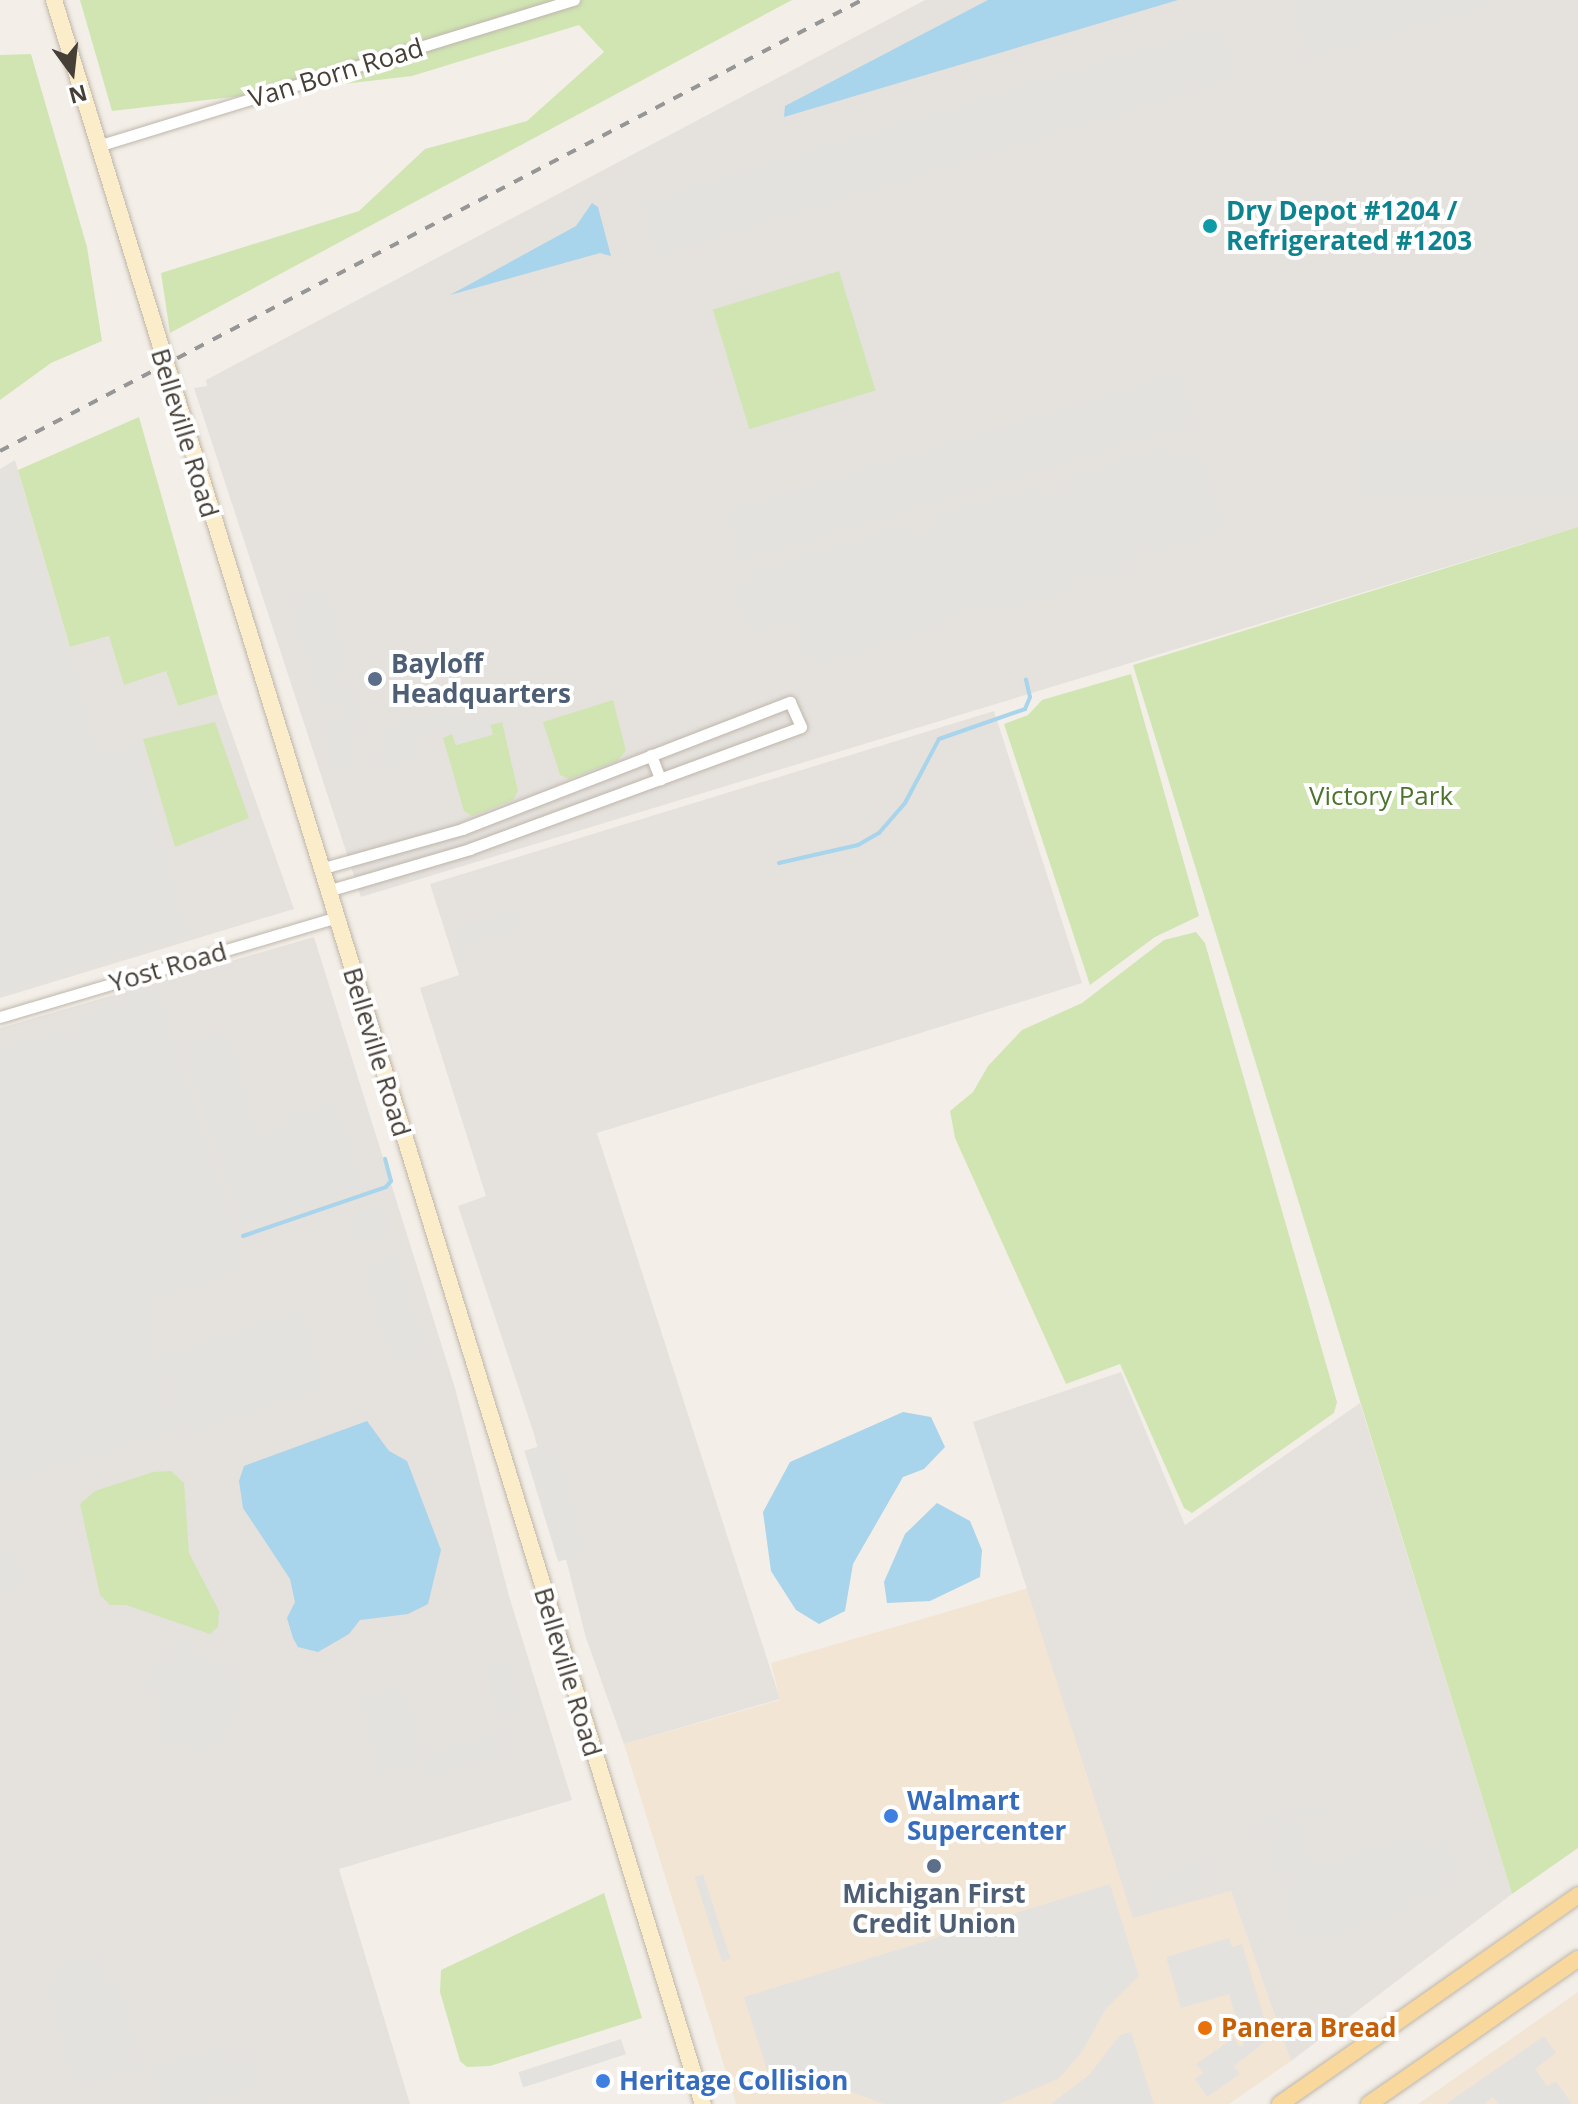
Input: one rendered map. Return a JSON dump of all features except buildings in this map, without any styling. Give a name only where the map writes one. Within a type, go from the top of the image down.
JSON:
[{"type":"main road","name":"Belleville Road","points":[[54,0],[703,2104]]},
{"type":"main road","points":[[1280,2104],[1578,1895]]},
{"type":"main road","points":[[1369,2104],[1578,1959]]},
{"type":"street","name":"Van Born Road","points":[[98,146],[574,0]]},
{"type":"street","points":[[320,869],[462,829],[790,702],[801,727],[470,849],[327,891]]},
{"type":"street","points":[[651,755],[660,779]]},
{"type":"street","points":[[543,797],[552,819]]},
{"type":"street","points":[[462,829],[470,849]]},
{"type":"street","name":"Yost Road","points":[[0,1017],[335,918]]},
{"type":"shaded area","points":[[925,0],[1578,0],[1578,527],[361,897],[194,388],[207,386],[206,380]]},
{"type":"shaded area","points":[[1290,0],[1504,0],[1306,59]]},
{"type":"shaded area","points":[[1219,26],[1235,79],[657,255],[640,203]]},
{"type":"shaded area","points":[[1179,373],[1194,423],[741,561],[726,512]]},
{"type":"shaded area","points":[[1358,435],[1578,435],[1578,498],[1358,498]]},
{"type":"shaded area","points":[[1166,447],[1172,459],[1201,450],[1224,532],[1135,558],[1137,569],[1096,581],[1092,572],[1067,580],[1069,589],[989,613],[985,604],[959,611],[939,618],[941,627],[818,664],[815,655],[803,657],[795,631],[804,628],[803,620],[749,633],[736,590],[752,584],[749,572],[910,524],[914,534],[939,526],[937,516],[1039,485],[1043,495],[1067,488],[1065,477]]},
{"type":"shaded area","points":[[15,460],[70,647],[109,636],[166,671],[178,706],[218,694],[294,909],[0,998],[0,469]]},
{"type":"shaded area","points":[[15,476],[99,754],[140,743],[166,863],[189,934],[0,991],[0,484]]},
{"type":"shaded area","points":[[325,588],[348,666],[330,672],[334,686],[351,681],[364,723],[346,729],[356,763],[334,769],[321,723],[343,716],[339,702],[321,707],[289,599]]},
{"type":"shaded area","points":[[456,708],[461,725],[488,717],[493,734],[456,745],[451,729],[434,733],[415,739],[420,756],[374,769],[369,753],[384,748],[379,730]]},
{"type":"shaded area","points":[[994,711],[1082,983],[597,1133],[780,1699],[624,1744],[586,1638],[534,1434],[458,1206],[486,1196],[420,988],[459,975],[430,884]]},
{"type":"shaded area","points":[[517,910],[522,927],[459,945],[455,928]]},
{"type":"shaded area","points":[[314,937],[455,1388],[509,1596],[572,1800],[339,1869],[410,2104],[0,2104],[0,1028]]},
{"type":"shaded area","points":[[157,987],[246,1271],[152,1299],[67,1029],[81,1025],[79,1018],[105,1010],[106,1002]]},
{"type":"shaded area","points":[[66,1029],[150,1299],[151,1341],[177,1431],[0,1484],[0,1049]]},
{"type":"shaded area","points":[[227,1032],[258,1137],[292,1126],[289,1116],[334,1102],[364,1189],[239,1226],[184,1045]]},
{"type":"shaded area","points":[[382,1206],[390,1233],[355,1244],[347,1217]]},
{"type":"shaded area","points":[[397,1257],[426,1351],[391,1361],[363,1268]]},
{"type":"shaded area","points":[[301,1310],[326,1388],[184,1434],[158,1356]]},
{"type":"shaded area","points":[[1121,1372],[1185,1525],[1360,1403],[1512,1894],[1291,2061],[1231,1891],[1133,1918],[973,1422]]},
{"type":"shaded area","points":[[553,1442],[587,1553],[558,1562],[524,1451]]},
{"type":"shaded area","points":[[14,1551],[24,1586],[0,1593],[0,1555]]},
{"type":"shaded area","points":[[1028,1588],[1133,1917],[1231,1891],[1291,2061],[1229,2104],[736,2104],[624,1744],[780,1700],[771,1663]]},
{"type":"shaded area","points":[[176,1637],[238,1679],[243,1701],[206,1759],[180,1741],[163,1743],[152,1703],[166,1699],[146,1681]]},
{"type":"shaded area","points":[[507,1660],[523,1713],[501,1719],[485,1667]]},
{"type":"shaded area","points":[[404,1686],[424,1756],[503,1733],[509,1753],[427,1776],[422,1761],[379,1773],[358,1699]]},
{"type":"shaded area","points":[[1322,1802],[1325,1814],[1254,1831],[1251,1820]]},
{"type":"shaded area","points":[[1298,1824],[1311,1867],[1421,1834],[1425,1847],[1446,1841],[1457,1877],[1448,1880],[1449,1887],[1409,1899],[1411,1910],[1317,1938],[1314,1929],[1296,1934],[1283,1891],[1293,1888],[1289,1874],[1278,1877],[1264,1833]]},
{"type":"shaded area","points":[[1207,1861],[1214,1883],[1153,1903],[1146,1881]]},
{"type":"shaded area","points":[[703,1874],[731,1959],[722,1961],[694,1877]]},
{"type":"shaded area","points":[[1110,1884],[1139,1976],[1105,2010],[1082,2052],[1058,2079],[999,2104],[884,2104],[839,2087],[802,2082],[772,2086],[744,1997]]},
{"type":"shaded area","points":[[1229,1938],[1232,1947],[1242,1944],[1270,2038],[1234,2066],[1240,2074],[1207,2097],[1195,2079],[1203,2073],[1196,2064],[1234,2038],[1240,2047],[1244,2045],[1229,1994],[1181,2008],[1166,1957]]},
{"type":"shaded area","points":[[98,1953],[107,1983],[118,1980],[143,2067],[75,2087],[45,1985],[55,1982],[50,1967]]},
{"type":"shaded area","points":[[1578,1992],[1578,2104],[1418,2104]]},
{"type":"shaded area","points":[[1131,2032],[1154,2104],[1051,2104],[1089,2075],[1120,2035]]},
{"type":"shaded area","points":[[1544,2036],[1556,2053],[1535,2069],[1547,2086],[1556,2081],[1572,2104],[1498,2104],[1493,2097],[1485,2104],[1446,2104]]},
{"type":"shaded area","points":[[621,2039],[626,2054],[523,2088],[518,2072]]},
{"type":"shaded area","points":[[229,2045],[233,2056],[247,2051],[257,2085],[191,2104],[162,2104],[152,2068]]},
{"type":"green space","points":[[80,0],[792,0],[170,333],[161,273],[359,211],[425,149],[527,121],[604,52],[579,25],[412,76],[112,111]]},
{"type":"green space","points":[[31,54],[87,247],[102,341],[51,363],[0,400],[0,55]]},
{"type":"green space","points":[[839,271],[876,391],[749,429],[713,310]]},
{"type":"green space","points":[[139,417],[218,694],[178,706],[166,671],[124,685],[109,636],[70,647],[18,470]]},
{"type":"green space","name":"Victory Park","points":[[1578,527],[1578,1848],[1512,1894],[1133,665]]},
{"type":"green space","points":[[1131,674],[1199,916],[1155,937],[1090,985],[1004,724],[1028,715],[1042,700]]},
{"type":"green space","points":[[613,700],[626,751],[617,761],[569,779],[560,775],[543,722]]},
{"type":"green space","points":[[215,722],[249,818],[175,847],[143,739]]},
{"type":"green space","points":[[502,722],[518,791],[513,800],[472,816],[464,811],[443,738],[452,734],[456,745],[492,735],[490,725]]},
{"type":"green space","points":[[1196,932],[1205,943],[1337,1402],[1334,1413],[1192,1513],[1184,1508],[1120,1364],[1066,1384],[955,1138],[950,1111],[973,1092],[988,1066],[1022,1030],[1082,1003],[1164,940]]},
{"type":"green space","points":[[171,1471],[184,1483],[189,1553],[219,1611],[218,1627],[210,1634],[126,1605],[110,1605],[100,1595],[80,1504],[95,1491],[153,1472]]},
{"type":"green space","points":[[604,1893],[642,2018],[490,2066],[467,2067],[460,2061],[440,1992],[441,1970]]},
{"type":"water","points":[[988,0],[1178,0],[784,117],[785,106]]},
{"type":"water","points":[[592,203],[598,207],[611,256],[600,253],[450,295],[576,226]]},
{"type":"water","points":[[903,1412],[931,1417],[945,1447],[924,1469],[903,1477],[853,1564],[845,1611],[819,1624],[796,1610],[771,1571],[763,1512],[790,1462]]},
{"type":"water","points":[[367,1421],[389,1451],[407,1461],[441,1550],[428,1604],[408,1614],[360,1620],[349,1634],[318,1652],[298,1647],[287,1618],[295,1602],[290,1579],[243,1508],[239,1481],[244,1466]]},
{"type":"water","points":[[937,1503],[970,1521],[982,1550],[980,1577],[930,1601],[887,1603],[884,1582],[905,1534]]},
{"type":"waterway","points":[[779,863],[858,845],[879,833],[905,803],[939,739],[1025,709],[1030,697],[1026,679]]},
{"type":"waterway","points":[[243,1236],[386,1187],[391,1181],[385,1159]]},
{"type":"railway","points":[[0,451],[862,0]]},
{"type":"place","name":"Dry Depot #1204 / Refrigerated #1203","points":[[1210,226]]},
{"type":"place","name":"Bayloff Headquarters","points":[[375,679]]},
{"type":"place","name":"Walmart Supercenter","points":[[891,1816]]},
{"type":"place","name":"Michigan First Credit Union","points":[[934,1866]]},
{"type":"place","name":"Panera Bread","points":[[1205,2028]]},
{"type":"place","name":"Heritage Collision","points":[[603,2081]]}]
